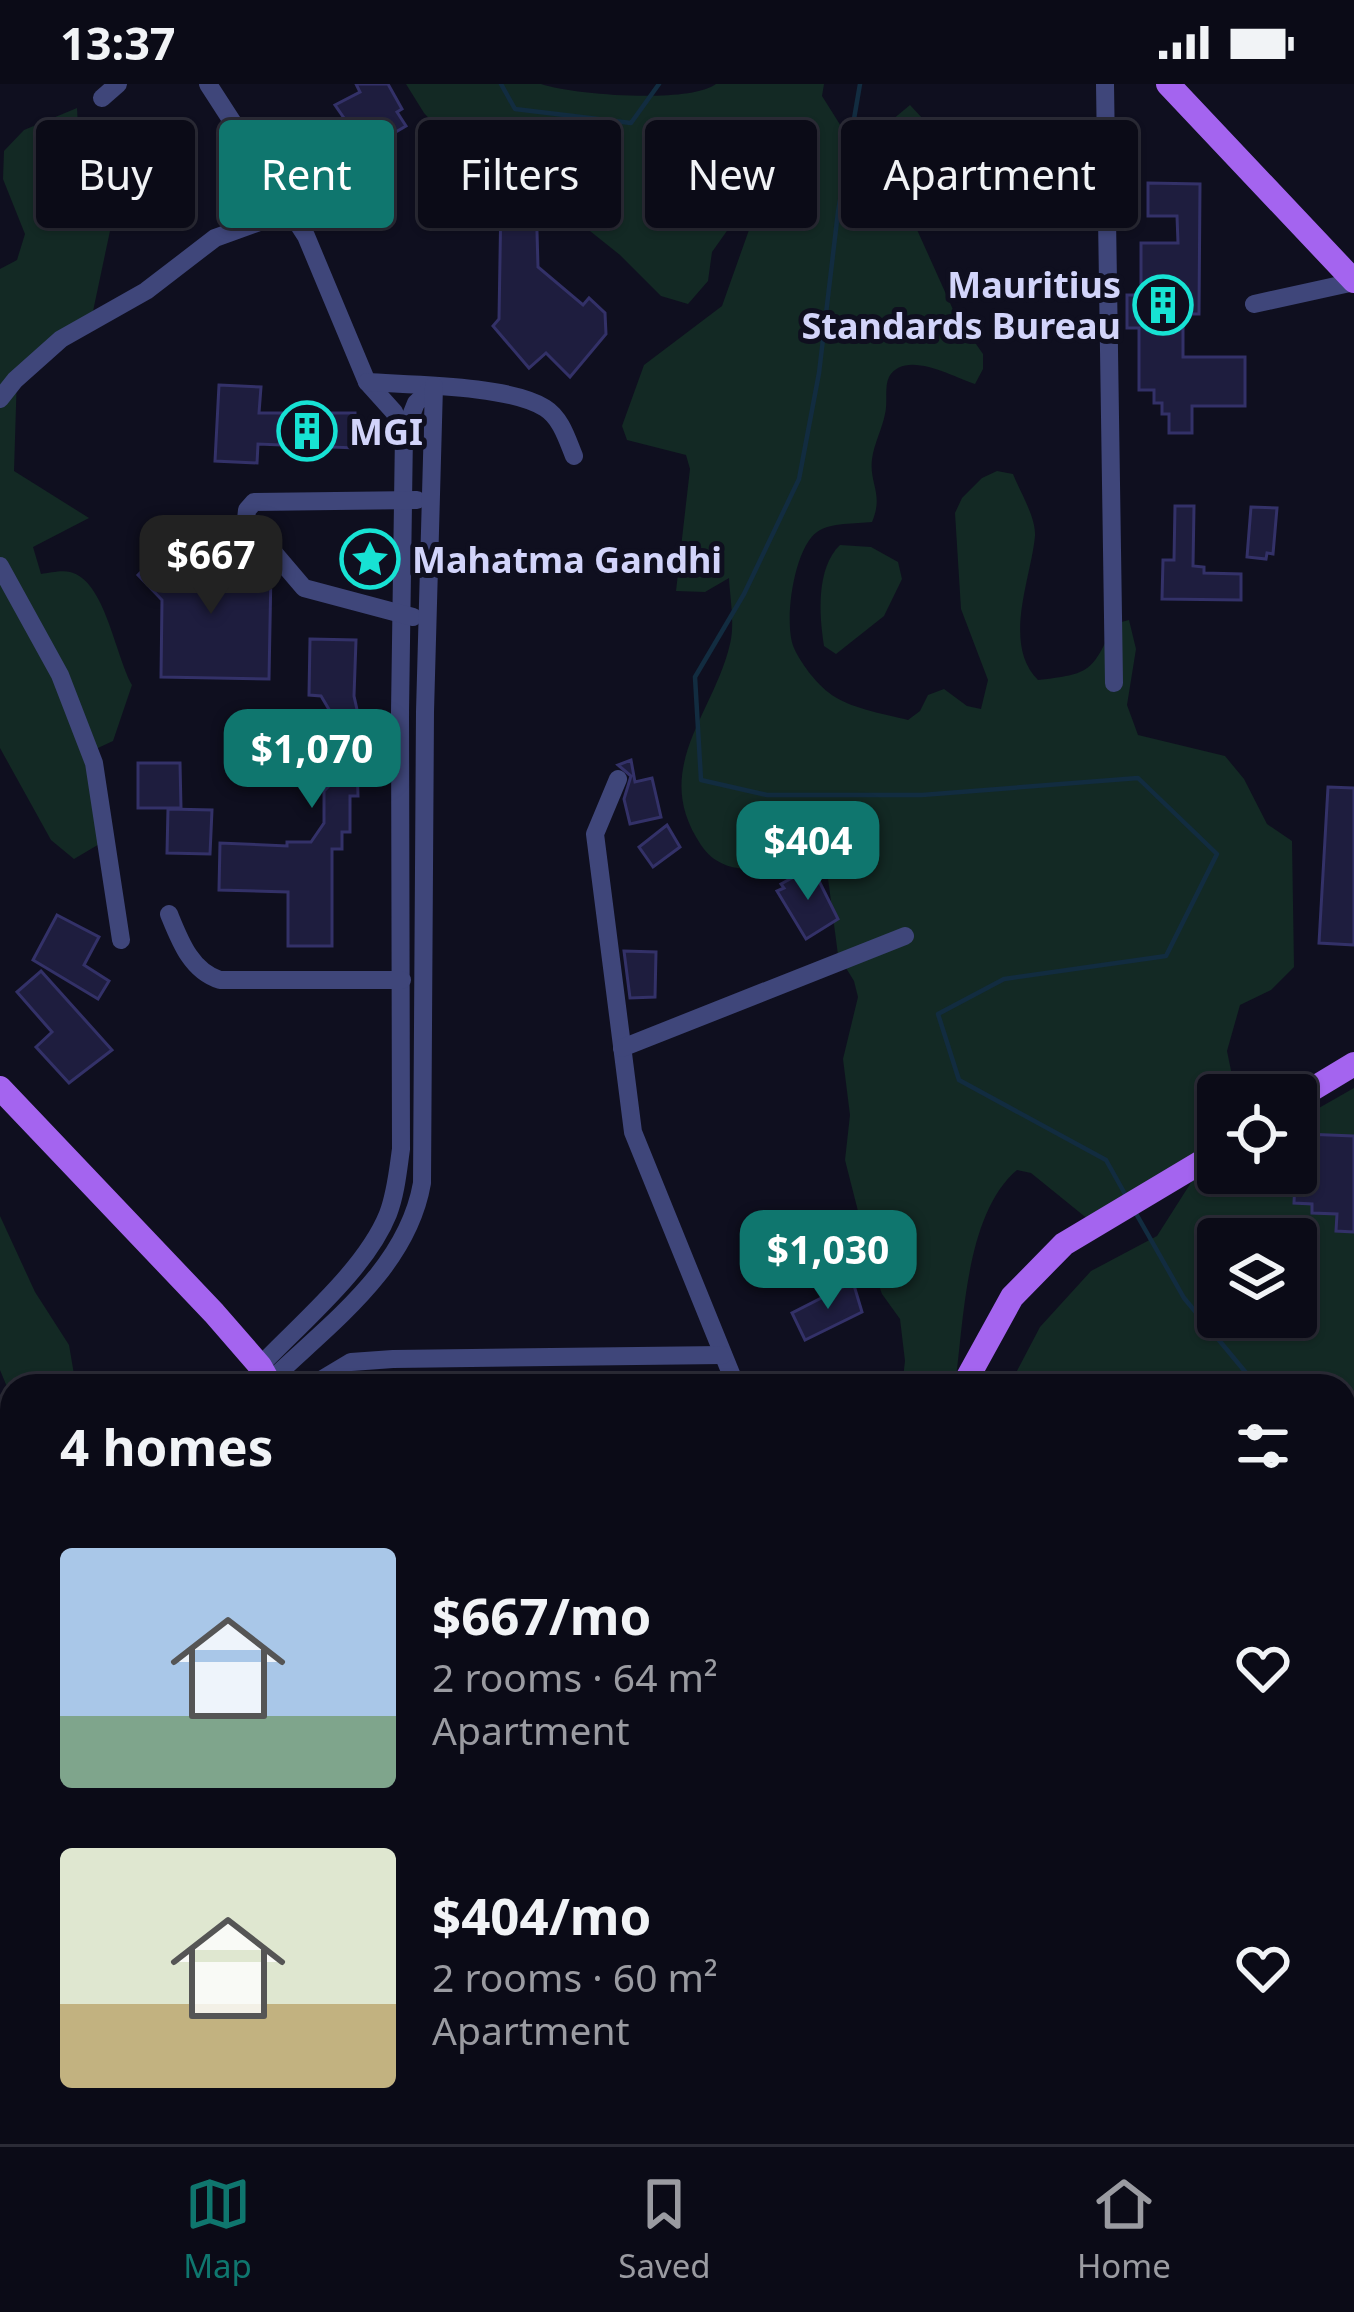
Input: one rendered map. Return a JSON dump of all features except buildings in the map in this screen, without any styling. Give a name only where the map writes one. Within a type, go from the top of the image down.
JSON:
[{"type":"main road","points":[[1168,84],[1354,282]]},
{"type":"main road","points":[[1317,1086],[1354,1064]]},
{"type":"main road","points":[[0,1088],[263,1374]]},
{"type":"main road","points":[[970,1374],[1012,1297],[1064,1244],[1197,1166]]},
{"type":"street","points":[[102,98],[118,84]]},
{"type":"street","points":[[208,84],[231,120]]},
{"type":"street","points":[[1105,84],[1114,683]]},
{"type":"street","points":[[0,398],[62,339],[146,291],[215,238],[244,228]]},
{"type":"street","points":[[270,1374],[371,1245],[390,1208],[401,1149],[404,434],[394,412],[367,382],[320,263],[299,228]]},
{"type":"street","points":[[1254,304],[1354,282]]},
{"type":"street","points":[[367,382],[515,397],[546,408],[561,424],[574,456]]},
{"type":"street","points":[[404,434],[416,403],[434,386]]},
{"type":"street","points":[[271,1374],[384,1269],[418,1210],[425,1154],[425,712],[434,386]]},
{"type":"street","points":[[430,618],[404,616],[304,588],[246,520],[254,502],[433,501]]},
{"type":"street","points":[[0,566],[60,675],[94,763],[121,940]]},
{"type":"street","points":[[618,778],[596,834],[632,1132],[731,1374]]},
{"type":"street","points":[[169,914],[195,964],[220,980],[402,980]]},
{"type":"street","points":[[622,1048],[905,936]]},
{"type":"street","points":[[331,1374],[351,1362],[723,1355]]},
{"type":"street","points":[[350,1374],[351,1362]]},
{"type":"green space","points":[[406,84],[541,84],[657,96],[716,84],[824,84],[822,96],[841,126],[841,228],[916,228],[955,314],[983,354],[983,369],[975,384],[917,365],[896,369],[889,377],[872,459],[876,496],[872,522],[829,526],[817,532],[802,553],[790,605],[797,654],[828,692],[866,710],[908,720],[920,711],[928,695],[944,689],[967,706],[981,709],[988,680],[961,609],[955,513],[962,498],[982,478],[997,471],[1013,474],[1035,529],[1020,630],[1027,665],[1038,680],[1088,668],[1114,624],[1129,620],[1136,649],[1127,705],[1138,735],[1225,756],[1244,779],[1267,824],[1292,841],[1294,967],[1271,990],[1240,1005],[1227,1051],[1232,1074],[1197,1074],[1197,1161],[1089,1220],[1031,1173],[1017,1170],[1000,1189],[977,1241],[956,1374],[903,1374],[900,1319],[882,1294],[872,1266],[845,1160],[850,1115],[843,1059],[858,997],[838,955],[826,863],[812,857],[753,869],[724,864],[701,845],[687,817],[683,767],[730,644],[729,578],[705,592],[676,591],[690,469],[686,455],[627,440],[622,426],[644,365],[722,306],[750,228],[817,228],[817,120],[645,120],[645,228],[729,228],[712,252],[708,281],[688,304],[661,296],[586,228],[621,228],[621,120],[431,120]]},
{"type":"green space","points":[[910,105],[924,120],[892,120]]},
{"type":"green space","points":[[77,108],[78,120],[48,120]]},
{"type":"green space","points":[[36,125],[36,228],[111,228],[92,316],[17,374],[14,471],[89,518],[33,547],[41,574],[70,572],[92,589],[132,685],[113,741],[85,754],[101,843],[74,859],[51,840],[0,748],[0,269],[17,260],[25,234],[3,179],[4,151],[24,130]]},
{"type":"green space","points":[[840,545],[871,547],[898,562],[902,579],[884,616],[836,654],[824,646],[821,606],[827,566]]},
{"type":"green space","points":[[1354,1088],[1354,1374],[1015,1374],[1040,1327],[1091,1271],[1157,1236],[1197,1178],[1197,1194],[1317,1194],[1317,1109]]},
{"type":"green space","points":[[0,1216],[35,1292],[69,1345],[74,1374],[2,1374]]},
{"type":"waterway","points":[[501,84],[515,109],[631,123],[659,84]]},
{"type":"waterway","points":[[860,84],[799,479],[744,594],[695,677],[701,780],[767,795],[922,795],[1138,778],[1217,854],[1166,956],[1004,979],[938,1014],[959,1080],[1106,1160],[1125,1194]]},
{"type":"waterway","points":[[1134,1210],[1184,1298],[1247,1374]]},
{"type":"place","name":"Mauritius Standards Bureau","points":[[1163,305]]},
{"type":"place","name":"MGI","points":[[307,431]]},
{"type":"place","name":"Mahatma Gandhi","points":[[370,559]]}]
